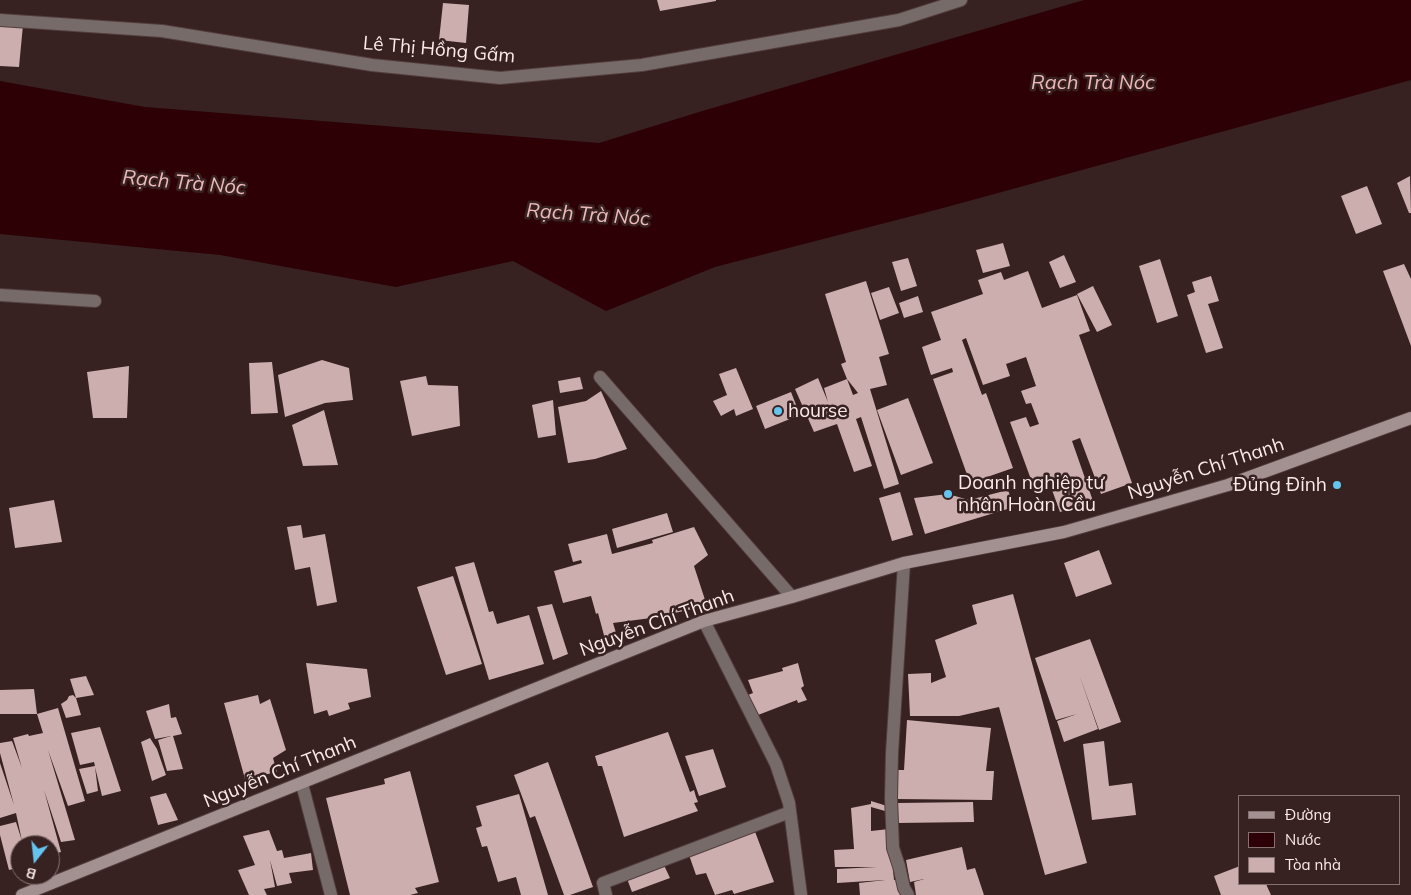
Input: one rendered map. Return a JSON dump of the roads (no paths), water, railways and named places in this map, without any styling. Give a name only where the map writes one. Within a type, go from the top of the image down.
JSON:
[{"type":"main road","name":"Nguyễn Chí Thanh","points":[[22,895],[704,621],[904,563],[1064,532],[1228,485],[1411,418]]},
{"type":"street","name":"Lê Thị Hồng Gấm","points":[[0,20],[162,32],[372,64],[500,78],[642,66],[898,20],[961,0]]},
{"type":"street","points":[[0,295],[95,301]]},
{"type":"street","points":[[600,377],[792,597]]},
{"type":"street","points":[[904,563],[891,798],[894,848],[904,888],[908,895]]},
{"type":"street","points":[[704,621],[776,764],[789,802],[801,895]]},
{"type":"street","points":[[302,784],[332,895]]},
{"type":"street","points":[[606,895],[603,884],[790,812]]},
{"type":"water","name":"Rạch Trà Nóc","points":[[1084,0],[1411,0],[1411,80],[943,208],[715,267],[606,311],[513,261],[396,287],[220,255],[0,234],[0,81],[145,107],[599,143]]},
{"type":"place","name":"hourse","points":[[778,411]]},
{"type":"place","name":"Đủng Đỉnh","points":[[1337,485]]},
{"type":"place","name":"Doanh nghiệp tư nhân Hoàn Cầu","points":[[948,494]]}]
